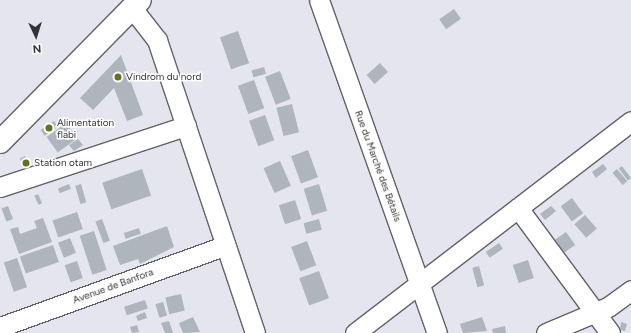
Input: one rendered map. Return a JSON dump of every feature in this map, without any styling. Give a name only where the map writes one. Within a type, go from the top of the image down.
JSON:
[{"type":"main road","points":[[0,142],[136,4]]},
{"type":"street","name":"Rue du Marché des Bétails","points":[[319,0],[437,333]]},
{"type":"street","points":[[136,4],[157,40],[255,333]]},
{"type":"street","points":[[355,333],[631,121]]},
{"type":"street","points":[[0,186],[186,126]]},
{"type":"street","points":[[518,208],[610,333]]},
{"type":"street","name":"Avenue de Banfora","points":[[0,327],[226,245]]},
{"type":"street","points":[[546,333],[594,312],[631,290]]},
{"type":"building","points":[[454,9],[461,19],[446,29],[439,19]]},
{"type":"building","points":[[238,31],[249,63],[231,69],[220,37]]},
{"type":"building","points":[[121,55],[143,115],[127,121],[114,88],[93,110],[80,98]]},
{"type":"building","points":[[380,63],[388,72],[375,84],[367,75]]},
{"type":"building","points":[[264,67],[266,74],[253,77],[252,71]]},
{"type":"building","points":[[280,71],[291,99],[276,105],[265,77]]},
{"type":"building","points":[[254,80],[264,108],[248,114],[238,86]]},
{"type":"building","points":[[292,104],[299,132],[283,136],[276,108]]},
{"type":"building","points":[[265,115],[274,140],[258,146],[249,121]]},
{"type":"building","points":[[54,121],[58,127],[45,136],[41,130]]},
{"type":"building","points":[[66,123],[77,138],[58,152],[47,137]]},
{"type":"building","points":[[78,139],[83,145],[74,151],[69,145]]},
{"type":"building","points":[[308,150],[318,177],[301,183],[291,156]]},
{"type":"building","points":[[25,156],[30,166],[25,169],[20,159]]},
{"type":"building","points":[[280,161],[291,186],[275,193],[264,168]]},
{"type":"building","points":[[603,164],[607,169],[596,178],[592,172]]},
{"type":"building","points":[[622,166],[631,178],[628,180],[619,168]]},
{"type":"building","points":[[142,169],[151,195],[111,209],[102,183]]},
{"type":"building","points":[[617,169],[627,181],[623,185],[612,173]]},
{"type":"building","points":[[69,184],[71,189],[60,193],[58,188]]},
{"type":"building","points":[[81,184],[86,202],[80,204],[75,186]]},
{"type":"building","points":[[319,184],[327,211],[312,215],[304,189]]},
{"type":"building","points":[[38,194],[42,203],[38,205],[34,196]]},
{"type":"building","points":[[572,198],[583,213],[572,222],[561,206]]},
{"type":"building","points":[[295,200],[301,219],[285,224],[279,205]]},
{"type":"building","points":[[8,206],[13,219],[6,222],[1,209]]},
{"type":"building","points":[[551,206],[556,211],[545,220],[540,214]]},
{"type":"building","points":[[77,212],[83,229],[58,237],[52,220]]},
{"type":"building","points":[[585,215],[597,229],[586,238],[574,224]]},
{"type":"building","points":[[43,218],[52,242],[19,254],[10,229],[18,227],[20,234],[37,228],[34,221]]},
{"type":"building","points":[[102,219],[110,241],[103,243],[95,221]]},
{"type":"building","points":[[319,219],[322,230],[306,234],[304,223]]},
{"type":"building","points":[[167,226],[174,247],[140,264],[138,259],[120,265],[113,246]]},
{"type":"building","points":[[139,228],[141,234],[126,239],[124,233]]},
{"type":"building","points":[[94,231],[107,270],[92,275],[80,236]]},
{"type":"building","points":[[566,232],[575,245],[561,255],[552,242]]},
{"type":"building","points":[[70,238],[76,253],[64,258],[58,243]]},
{"type":"building","points":[[307,241],[316,265],[300,271],[291,247]]},
{"type":"building","points":[[499,243],[503,249],[490,258],[486,252]]},
{"type":"building","points":[[53,245],[59,262],[26,273],[20,256]]},
{"type":"building","points":[[17,258],[27,287],[14,292],[4,263]]},
{"type":"building","points":[[528,260],[534,278],[519,283],[513,265]]},
{"type":"building","points":[[77,261],[83,278],[71,282],[65,265]]},
{"type":"building","points":[[479,266],[484,285],[477,287],[472,268]]},
{"type":"building","points":[[319,271],[329,298],[309,305],[299,278]]},
{"type":"building","points":[[181,294],[185,311],[169,314],[165,298]]},
{"type":"building","points":[[145,300],[148,309],[127,315],[124,307]]},
{"type":"building","points":[[163,302],[167,315],[159,318],[155,304]]},
{"type":"building","points":[[145,312],[147,318],[138,321],[136,316]]},
{"type":"building","points":[[193,317],[200,332],[183,333],[179,323]]},
{"type":"building","points":[[482,317],[487,331],[463,333],[460,324]]},
{"type":"building","points":[[169,321],[173,333],[165,333],[161,323]]},
{"type":"building","points":[[621,322],[627,324],[625,331],[620,330]]},
{"type":"building","points":[[137,325],[139,332],[132,333],[130,327]]},
{"type":"building","points":[[505,326],[506,333],[493,333],[492,329]]},
{"type":"place","name":"Vindrom du nord","points":[[118,77]]},
{"type":"place","name":"Alimentation flabi","points":[[49,128]]},
{"type":"place","name":"Station otam","points":[[26,163]]}]
